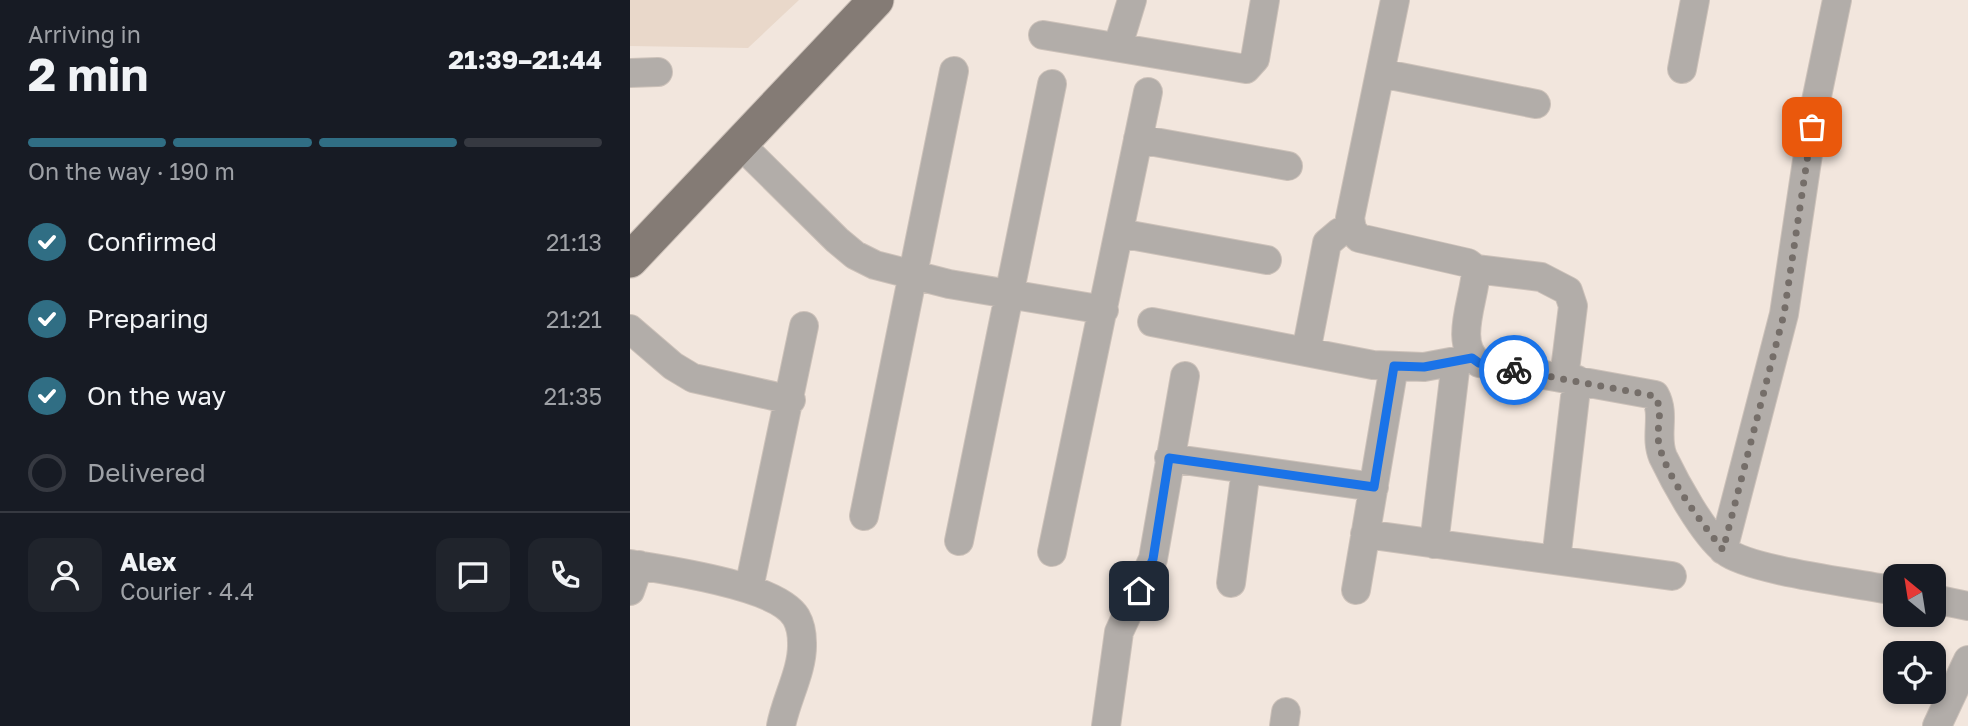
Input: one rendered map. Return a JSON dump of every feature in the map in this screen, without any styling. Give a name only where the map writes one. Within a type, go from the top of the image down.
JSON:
[{"type":"main road","points":[[630,260],[876,0]]},
{"type":"street","points":[[1118,46],[1132,0]]},
{"type":"street","points":[[1043,35],[1246,69],[1255,59],[1265,0]]},
{"type":"street","points":[[1395,0],[1350,218],[1352,230],[1359,238],[1372,243],[1468,263],[1476,270],[1541,277],[1568,291],[1573,306],[1571,379],[1556,560]]},
{"type":"street","points":[[1682,69],[1695,0]]},
{"type":"street","points":[[1723,550],[1784,314],[1816,101],[1837,0]]},
{"type":"street","points":[[864,516],[954,71]]},
{"type":"street","points":[[630,73],[658,72]]},
{"type":"street","points":[[1380,73],[1536,104]]},
{"type":"street","points":[[958,541],[1052,84]]},
{"type":"street","points":[[1052,552],[1148,92]]},
{"type":"street","points":[[1138,139],[1288,166]]},
{"type":"street","points":[[741,145],[855,255],[875,265],[950,285],[1104,310]]},
{"type":"street","points":[[1306,352],[1327,243],[1340,232],[1352,230]]},
{"type":"street","points":[[1119,233],[1267,260]]},
{"type":"street","points":[[1434,544],[1476,270]]},
{"type":"street","points":[[1152,322],[1394,366],[1424,367],[1464,360],[1655,396],[1661,411],[1658,436],[1660,449],[1677,481],[1723,550],[1759,565],[1883,589]]},
{"type":"street","points":[[749,588],[791,400],[804,326]]},
{"type":"street","points":[[630,329],[673,366],[693,378],[791,400]]},
{"type":"street","points":[[1356,590],[1394,366]]},
{"type":"street","points":[[1106,726],[1119,632],[1153,559],[1185,376]]},
{"type":"street","points":[[1169,458],[1374,487]]},
{"type":"street","points":[[1231,583],[1246,469]]},
{"type":"street","points":[[1365,534],[1672,576]]},
{"type":"street","points":[[633,574],[749,588],[785,606],[796,616],[801,631],[800,659],[781,726]]},
{"type":"street","points":[[1946,601],[1968,606]]},
{"type":"street","points":[[1937,726],[1968,660]]},
{"type":"shaded area","points":[[630,0],[799,0],[748,48],[630,46]]},
{"type":"way so far","points":[[1514,370],[1646,392],[1655,396],[1661,411],[1658,436],[1660,449],[1669,469],[1723,550],[1784,314],[1812,127]]},
{"type":"route","points":[[1139,591],[1153,559],[1169,458],[1374,487],[1394,366],[1445,365],[1472,358],[1479,363],[1514,370]]}]
